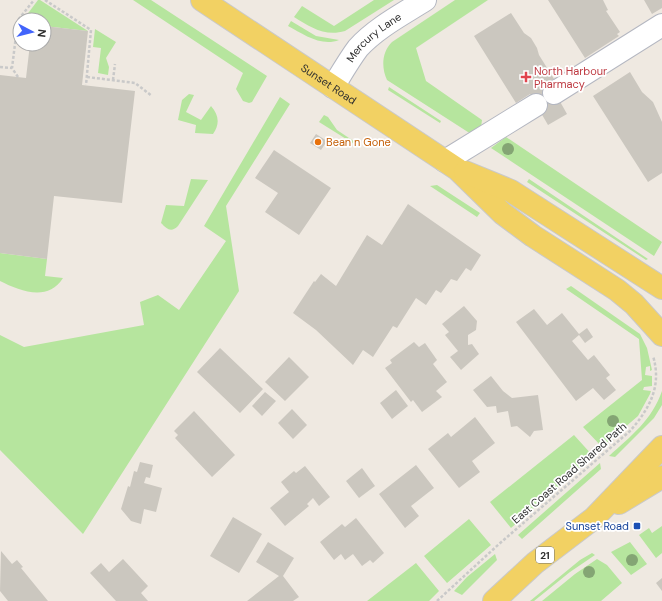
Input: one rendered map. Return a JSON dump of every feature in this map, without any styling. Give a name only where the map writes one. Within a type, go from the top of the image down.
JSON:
[{"type":"main road","name":"Sunset Road","points":[[202,0],[451,165],[502,213],[533,236],[600,279],[634,304],[657,344]]},
{"type":"main road","name":"Sunset Road","points":[[451,165],[511,191],[662,288]]},
{"type":"main road","points":[[653,471],[662,432]]},
{"type":"main road","name":"21","points":[[494,601],[534,563],[653,471],[662,446]]},
{"type":"main road","name":"21","points":[[594,518],[662,488]]},
{"type":"street","name":"Mercury Lane","points":[[333,87],[365,41],[380,29],[425,0]]},
{"type":"street","points":[[554,93],[662,26]]},
{"type":"street","points":[[451,165],[536,104]]},
{"type":"path","points":[[18,77],[12,68],[18,20],[34,0]]},
{"type":"path","points":[[45,0],[92,30],[86,85]]},
{"type":"path","points":[[113,80],[115,64]]},
{"type":"path","points":[[0,67],[12,68]]},
{"type":"path","points":[[87,77],[135,83],[152,96]]},
{"type":"path","name":"East Coast Road Shared Path","points":[[437,601],[499,544],[630,431],[642,418],[653,399],[656,388],[657,344]]},
{"type":"green space","points":[[38,0],[40,0],[88,31],[52,27],[52,12],[29,12]]},
{"type":"green space","points":[[133,0],[151,0],[267,76],[252,102],[249,103],[243,101],[236,89],[243,73]]},
{"type":"green space","points":[[374,0],[394,0],[345,31],[338,33],[318,30],[294,17],[302,6],[334,26]]},
{"type":"green space","points":[[455,0],[488,0],[416,48],[426,81],[482,120],[481,127],[471,134],[387,80],[383,65],[384,55],[392,42]]},
{"type":"green space","points":[[291,21],[316,36],[339,40],[326,42],[312,39],[288,26]]},
{"type":"green space","points":[[95,29],[116,42],[106,58],[109,67],[108,75],[98,73],[101,48],[93,47]]},
{"type":"green space","points":[[389,87],[441,121],[440,123],[388,90]]},
{"type":"green space","points":[[189,94],[194,95],[186,112],[201,120],[211,106],[214,109],[218,123],[213,134],[195,133],[196,125],[178,120],[182,100]]},
{"type":"green space","points":[[280,97],[290,104],[226,206],[239,291],[83,534],[0,450],[0,335],[24,347],[144,325],[140,302],[158,295],[179,310],[226,241],[204,226]]},
{"type":"green space","points":[[324,115],[328,117],[337,130],[361,146],[359,147],[319,122]]},
{"type":"green space","points":[[506,137],[662,242],[654,256],[491,148]]},
{"type":"green space","points":[[191,179],[208,180],[178,226],[171,230],[161,223],[166,205],[184,206]]},
{"type":"green space","points":[[529,179],[648,259],[646,260],[527,182]]},
{"type":"green space","points":[[437,185],[480,213],[477,217],[430,186]]},
{"type":"green space","points":[[0,253],[47,259],[45,276],[63,278],[50,290],[42,292],[25,291],[16,288],[0,281]]},
{"type":"green space","points":[[571,286],[640,334],[647,348],[652,370],[650,371],[650,366],[646,367],[645,375],[652,376],[652,386],[644,387],[643,390],[651,391],[638,416],[602,447],[583,427],[642,380],[639,339],[566,289]]},
{"type":"green space","points":[[662,391],[662,405],[654,418],[615,457],[609,456],[647,419],[653,411]]},
{"type":"green space","points":[[574,435],[593,456],[511,528],[490,502]]},
{"type":"green space","points":[[600,463],[601,469],[522,539],[518,535]]},
{"type":"green space","points":[[469,519],[491,545],[447,583],[424,556]]},
{"type":"green space","points":[[662,526],[662,553],[656,558],[639,535],[649,528],[652,533]]},
{"type":"green space","points":[[630,542],[647,564],[631,575],[611,552]]},
{"type":"green space","points":[[592,553],[595,555],[570,572],[534,601],[530,601],[580,560]]},
{"type":"green space","points":[[495,554],[497,560],[462,595],[454,591],[467,577]]},
{"type":"green space","points":[[597,559],[607,565],[622,583],[601,601],[542,601],[575,574]]},
{"type":"green space","points":[[416,563],[439,591],[429,601],[367,601]]},
{"type":"building","points":[[548,0],[603,0],[608,10],[606,11],[620,32],[617,34],[619,36],[585,58]]},
{"type":"building","points":[[644,0],[662,0],[662,8],[652,14]]},
{"type":"building","points":[[511,13],[524,33],[531,38],[537,48],[539,55],[554,79],[549,82],[567,114],[548,125],[530,94],[516,103],[474,36]]},
{"type":"building","points":[[52,27],[88,31],[82,85],[135,91],[122,203],[54,196],[47,259],[0,253],[0,75],[26,78],[29,52],[52,52]]},
{"type":"building","points":[[630,72],[642,92],[653,102],[662,122],[662,173],[648,182],[593,96]]},
{"type":"building","name":"Bean n Gone","points":[[316,134],[327,141],[321,150],[310,143]]},
{"type":"building","points":[[274,150],[331,188],[299,235],[265,212],[278,193],[255,178]]},
{"type":"building","points":[[408,204],[481,255],[471,271],[466,268],[457,281],[451,279],[441,293],[436,290],[426,305],[416,298],[397,328],[393,326],[373,357],[363,350],[353,365],[316,330],[293,313],[314,281],[315,282],[321,274],[336,286],[367,235],[382,245]]},
{"type":"building","points":[[464,306],[477,321],[476,330],[468,335],[468,345],[472,344],[479,354],[461,370],[450,357],[458,351],[445,335],[449,332],[442,324]]},
{"type":"building","points":[[534,309],[547,325],[562,313],[579,334],[587,328],[593,337],[585,343],[579,335],[572,341],[588,360],[594,355],[610,375],[606,378],[616,390],[604,400],[593,388],[576,401],[516,322]]},
{"type":"building","points":[[414,342],[419,347],[425,343],[437,360],[433,364],[447,382],[436,391],[442,397],[422,412],[413,400],[411,402],[385,368],[392,363],[390,360]]},
{"type":"building","points":[[220,348],[263,389],[240,413],[197,372]]},
{"type":"building","points":[[289,357],[309,377],[285,401],[265,382]]},
{"type":"building","points":[[491,376],[503,391],[512,398],[538,395],[543,430],[534,431],[530,437],[517,426],[511,427],[508,411],[497,413],[496,406],[487,407],[473,390]]},
{"type":"building","points":[[396,390],[408,406],[392,419],[380,403]]},
{"type":"building","points":[[265,392],[276,401],[262,416],[252,406]]},
{"type":"building","points":[[292,409],[307,425],[293,439],[278,423]]},
{"type":"building","points":[[194,411],[235,455],[212,477],[175,438],[178,435],[174,431]]},
{"type":"building","points":[[475,417],[495,443],[472,461],[480,472],[459,488],[428,449],[448,433],[451,437]]},
{"type":"building","points":[[140,462],[153,465],[150,478],[146,477],[144,483],[162,488],[156,512],[144,509],[141,524],[131,521],[121,509],[128,486],[130,487],[134,471],[137,472]]},
{"type":"building","points":[[416,465],[434,488],[411,506],[419,516],[405,528],[379,494]]},
{"type":"building","points":[[305,466],[330,497],[319,506],[313,498],[307,504],[309,506],[285,526],[270,508],[289,492],[281,482],[294,471],[296,473]]},
{"type":"building","points":[[362,468],[375,486],[359,498],[346,481]]},
{"type":"building","points":[[233,517],[262,534],[239,573],[210,556]]},
{"type":"building","points":[[356,518],[384,553],[373,563],[370,560],[362,566],[353,554],[345,560],[341,554],[334,560],[320,542],[342,524],[345,527]]},
{"type":"building","points":[[268,542],[294,558],[283,576],[299,597],[293,601],[247,601],[279,576],[256,562]]},
{"type":"building","points":[[1,551],[12,564],[17,560],[23,567],[21,568],[48,601],[8,601],[0,591]]},
{"type":"building","points":[[123,559],[148,586],[141,593],[148,601],[116,601],[90,573],[101,563],[109,572]]},
{"type":"building","points":[[662,578],[662,591],[656,583]]},
{"type":"place","name":"North Harbour Pharmacy","points":[[526,77]]},
{"type":"place","name":"Bean n Gone","points":[[318,142]]},
{"type":"place","name":"Sunset Road","points":[[637,526]]}]
